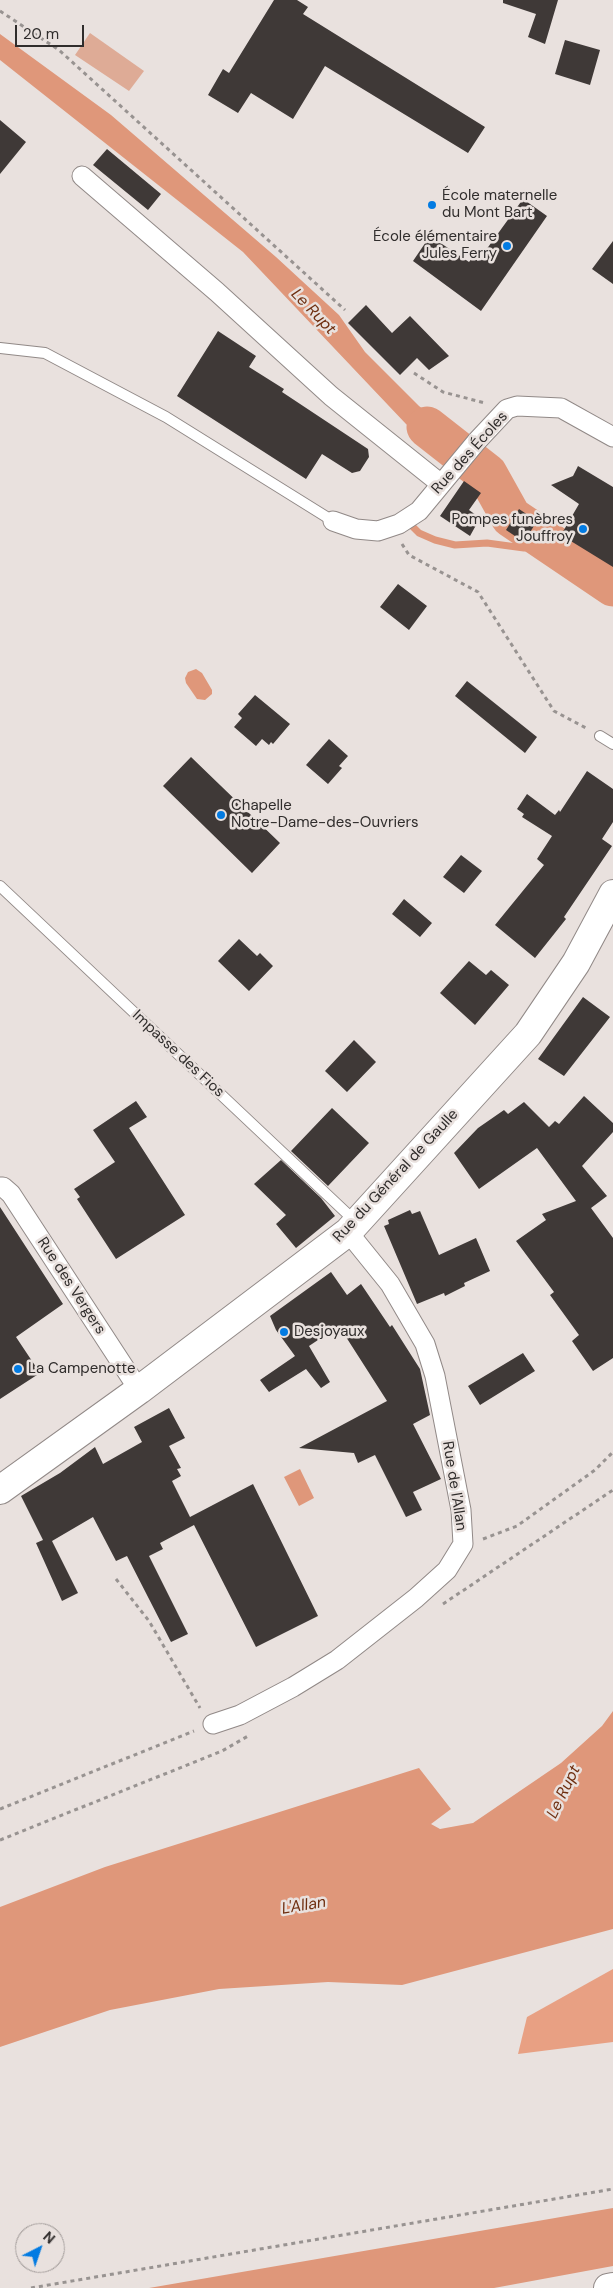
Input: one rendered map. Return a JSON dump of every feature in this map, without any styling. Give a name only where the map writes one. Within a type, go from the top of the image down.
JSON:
[{"type":"main road","name":"Rue du Général de Gaulle","points":[[0,1490],[139,1390],[352,1227],[528,1034],[576,963],[613,894]]},
{"type":"main road","points":[[608,2288],[613,2287]]},
{"type":"street","points":[[82,176],[217,292],[331,396],[441,484]]},
{"type":"street","name":"Rue des Écoles","points":[[333,521],[356,529],[378,531],[392,526],[419,511],[477,441],[507,409],[517,406],[561,408],[613,437]]},
{"type":"street","name":"Rue des Vergers","points":[[0,1187],[3,1187],[11,1194],[139,1390]]},
{"type":"street","name":"Rue de l'Allan","points":[[213,1724],[247,1711],[294,1687],[337,1660],[416,1598],[447,1570],[463,1544],[461,1510],[435,1376],[425,1344],[390,1284],[352,1227]]},
{"type":"lane","points":[[0,348],[45,353],[166,417],[333,521]]},
{"type":"lane","points":[[600,736],[613,744]]},
{"type":"lane","name":"Impasse des Fios","points":[[0,886],[352,1227]]},
{"type":"path","points":[[0,11],[59,50],[345,310]]},
{"type":"path","points":[[414,373],[443,392],[507,409]]},
{"type":"path","points":[[392,526],[409,555],[478,592],[554,711],[600,736]]},
{"type":"path","points":[[463,1544],[488,1538],[516,1526],[594,1470],[613,1452]]},
{"type":"path","points":[[0,1809],[213,1724],[196,1705],[149,1621],[116,1579]]},
{"type":"path","points":[[31,2288],[613,2189]]},
{"type":"shaded area","points":[[90,33],[144,71],[129,91],[75,55]]},
{"type":"shaded area","points":[[613,1969],[613,2042],[518,2054],[527,2017]]},
{"type":"water","points":[[0,34],[111,115],[276,257],[339,315],[365,352],[419,406],[467,444],[456,456],[449,455],[406,424],[243,252],[0,60]]},
{"type":"water","points":[[537,521],[567,547],[613,573],[613,597],[587,578],[524,542]]},
{"type":"water","points":[[196,669],[202,673],[212,690],[212,694],[205,700],[197,699],[186,683],[185,678],[188,672]]},
{"type":"water","points":[[300,1469],[314,1498],[299,1506],[284,1477]]},
{"type":"water","name":"L'Allan","points":[[613,1711],[613,1929],[402,1985],[328,1982],[219,1989],[110,2010],[0,2047],[0,1907],[105,1867],[419,1768],[451,1809],[431,1824],[440,1829],[473,1823],[561,1763],[602,1726]]},
{"type":"water","points":[[613,2208],[613,2266],[494,2288],[149,2288]]},
{"type":"building","points":[[274,0],[297,0],[308,7],[303,14],[485,127],[468,153],[325,66],[293,119],[251,93],[238,113],[208,95],[223,69],[229,73]]},
{"type":"building","points":[[503,0],[558,0],[545,44],[528,37],[536,14],[503,3]]},
{"type":"building","points":[[565,40],[600,50],[590,85],[555,74]]},
{"type":"building","points":[[0,120],[26,142],[0,174]]},
{"type":"building","points":[[107,149],[161,194],[148,210],[93,165]]},
{"type":"building","name":"École élémentaire Jules Ferry","points":[[523,199],[547,216],[481,311],[413,261],[430,236],[469,262],[473,257],[478,261]]},
{"type":"building","points":[[613,241],[613,284],[592,269]]},
{"type":"building","points":[[366,305],[392,333],[410,316],[449,356],[429,370],[417,358],[400,375],[348,323]]},
{"type":"building","points":[[218,331],[256,356],[249,367],[284,389],[282,392],[368,449],[369,457],[360,471],[352,473],[322,454],[306,479],[177,396]]},
{"type":"building","points":[[578,466],[613,487],[613,567],[561,535],[579,504],[551,485],[573,476]]},
{"type":"building","points":[[464,481],[481,493],[469,510],[480,518],[470,536],[440,516]]},
{"type":"building","points":[[519,509],[537,521],[524,542],[506,530]]},
{"type":"building","points":[[398,584],[427,606],[409,630],[380,607]]},
{"type":"building","points":[[467,681],[537,737],[525,753],[455,696]]},
{"type":"building","points":[[255,695],[290,724],[273,744],[271,742],[269,745],[262,739],[256,746],[234,727],[242,718],[238,714]]},
{"type":"building","points":[[329,739],[348,756],[339,766],[342,768],[328,784],[306,765]]},
{"type":"building","name":"Chapelle Notre-Dame-des-Ouvriers","points":[[191,757],[280,843],[252,873],[163,786]]},
{"type":"building","points":[[587,771],[613,789],[613,822],[602,839],[612,846],[564,917],[566,919],[535,958],[495,925],[544,865],[537,859],[552,836],[522,817],[524,814],[517,809],[527,794],[555,815],[559,810],[560,812]]},
{"type":"building","points":[[461,855],[482,871],[464,893],[443,877]]},
{"type":"building","points":[[404,899],[432,923],[420,937],[392,914]]},
{"type":"building","points":[[239,939],[257,956],[260,953],[273,966],[249,991],[218,961]]},
{"type":"building","points":[[469,961],[486,975],[491,970],[509,985],[475,1025],[440,993]]},
{"type":"building","points":[[583,997],[610,1017],[564,1076],[538,1059]]},
{"type":"building","points":[[354,1040],[376,1062],[347,1092],[325,1071]]},
{"type":"building","points":[[584,1096],[613,1123],[613,1132],[582,1166],[607,1196],[591,1208],[613,1238],[613,1358],[593,1371],[572,1341],[579,1335],[550,1295],[554,1292],[516,1241],[546,1220],[542,1214],[576,1201],[537,1148],[479,1189],[454,1153],[478,1128],[504,1110],[508,1114],[524,1102],[549,1127],[555,1121],[559,1124]]},
{"type":"building","points":[[136,1101],[147,1117],[129,1128],[185,1215],[116,1259],[77,1199],[80,1197],[74,1189],[115,1162],[93,1130]]},
{"type":"building","points":[[332,1108],[369,1143],[328,1186],[291,1151]]},
{"type":"building","points":[[281,1160],[321,1198],[335,1216],[296,1248],[276,1224],[286,1215],[254,1184]]},
{"type":"building","points":[[0,1207],[63,1304],[16,1337],[40,1373],[0,1399]]},
{"type":"building","points":[[410,1210],[412,1214],[420,1211],[439,1255],[476,1238],[490,1271],[464,1283],[465,1286],[445,1296],[444,1293],[417,1304],[384,1226],[389,1224],[388,1220]]},
{"type":"building","points":[[331,1272],[347,1295],[361,1284],[390,1327],[392,1325],[420,1369],[430,1415],[413,1424],[441,1479],[413,1492],[422,1510],[406,1517],[375,1455],[358,1463],[354,1453],[299,1448],[387,1401],[339,1326],[309,1346],[330,1382],[321,1388],[306,1369],[269,1392],[260,1380],[295,1356],[276,1330],[270,1316]]},
{"type":"building","points":[[523,1353],[535,1371],[480,1405],[468,1386]]},
{"type":"building","points":[[169,1408],[185,1438],[169,1446],[181,1468],[177,1469],[181,1476],[172,1481],[190,1517],[253,1484],[318,1616],[256,1647],[194,1525],[160,1543],[163,1549],[149,1556],[188,1634],[171,1642],[127,1556],[116,1561],[93,1517],[52,1541],[78,1593],[62,1601],[36,1543],[43,1540],[21,1496],[60,1473],[95,1447],[103,1464],[142,1442],[134,1427]]},
{"type":"waterway","name":"Le Rupt","points":[[427,427],[487,474],[511,517],[613,586]]},
{"type":"waterway","points":[[412,526],[419,533],[435,540],[455,545],[487,543],[524,548],[544,545]]},
{"type":"place","name":"École maternelle du Mont Bart","points":[[432,205]]},
{"type":"place","name":"École élémentaire Jules Ferry","points":[[507,246]]},
{"type":"place","name":"Pompes funèbres Jouffroy","points":[[583,529]]},
{"type":"place","name":"Chapelle Notre-Dame-des-Ouvriers","points":[[221,815]]},
{"type":"place","name":"Desjoyaux","points":[[284,1332]]},
{"type":"place","name":"La Campenotte","points":[[18,1369]]}]
